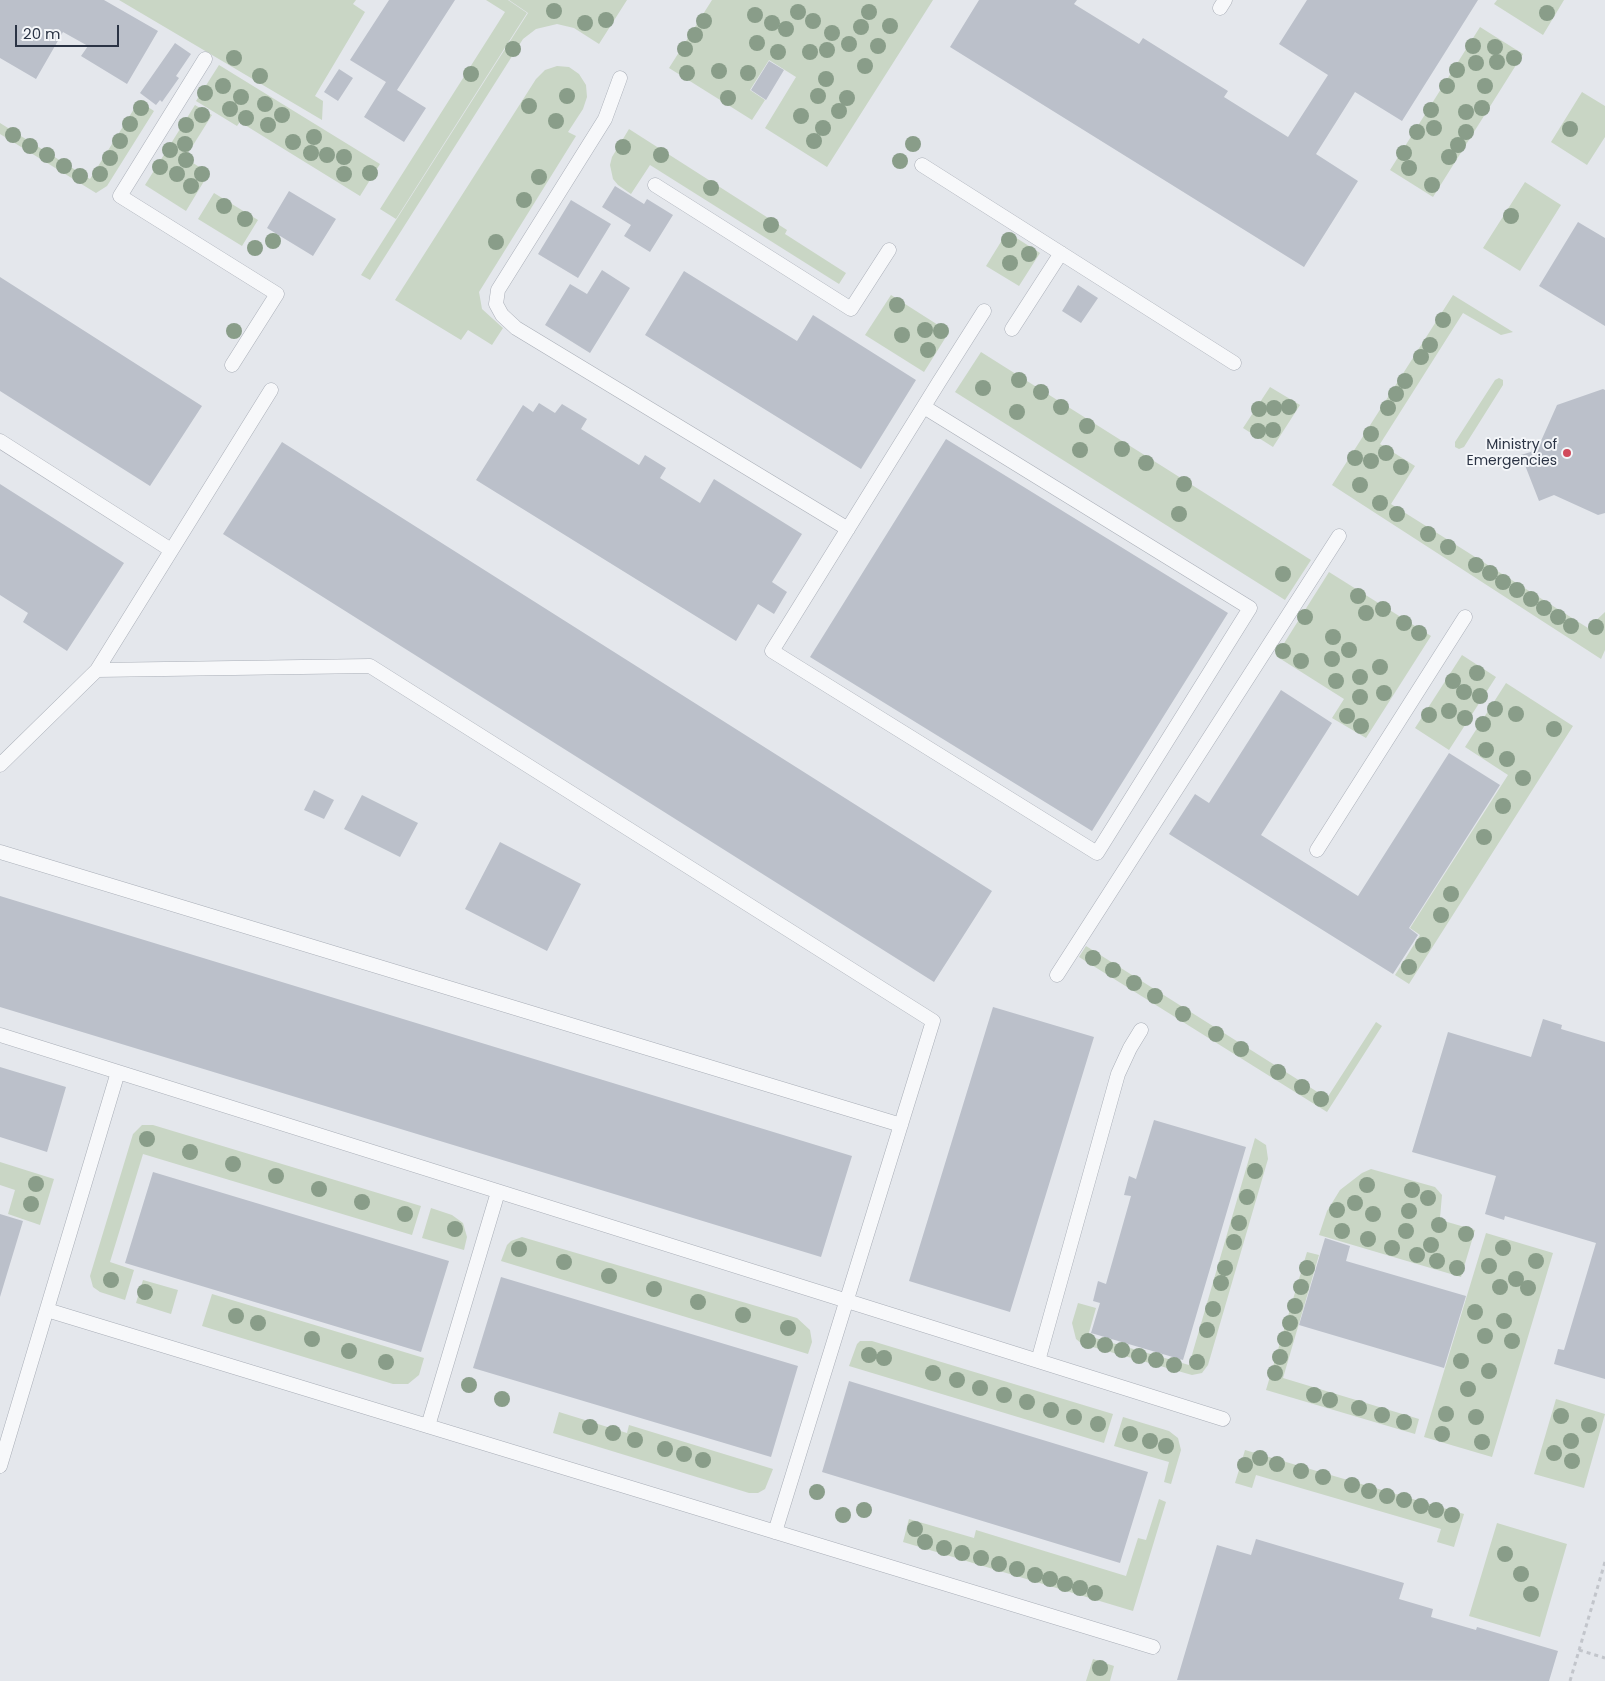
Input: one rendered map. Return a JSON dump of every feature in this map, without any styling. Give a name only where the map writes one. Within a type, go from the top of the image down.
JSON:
[{"type":"lane","points":[[205,59],[120,196],[277,294],[232,365]]},
{"type":"lane","points":[[620,78],[605,119],[498,290],[496,304],[502,315],[516,328],[848,529]]},
{"type":"lane","points":[[922,164],[1234,364]]},
{"type":"lane","points":[[655,185],[851,309],[889,250]]},
{"type":"lane","points":[[1012,329],[1061,253]]},
{"type":"lane","points":[[924,406],[1250,608],[1097,853],[772,651],[924,406],[984,310]]},
{"type":"lane","points":[[0,765],[97,670],[271,390]]},
{"type":"lane","points":[[0,441],[170,550]]},
{"type":"lane","points":[[1056,975],[1339,536]]},
{"type":"lane","points":[[1316,850],[1464,617]]},
{"type":"lane","points":[[97,670],[370,666],[933,1021],[775,1532]]},
{"type":"lane","points":[[0,852],[901,1125]]},
{"type":"lane","points":[[1038,1361],[1118,1074],[1141,1030]]},
{"type":"lane","points":[[0,1035],[1223,1419]]},
{"type":"lane","points":[[0,1466],[118,1072]]},
{"type":"lane","points":[[428,1426],[498,1192]]},
{"type":"lane","points":[[47,1310],[1153,1647]]},
{"type":"path","points":[[1570,1681],[1605,1562]]},
{"type":"path","points":[[1579,1650],[1605,1658]]},
{"type":"green space","points":[[119,0],[356,0],[353,4],[365,12],[315,96],[323,101],[322,120]]},
{"type":"green space","points":[[486,0],[508,0],[527,13],[396,219],[380,209],[505,12]]},
{"type":"green space","points":[[509,0],[627,0],[599,44],[574,28],[557,24],[536,29],[523,39],[370,280],[361,275],[528,13]]},
{"type":"green space","points":[[712,0],[933,0],[827,167],[765,128],[796,77],[769,60],[750,90],[765,100],[752,120],[669,68]]},
{"type":"green space","points":[[1497,0],[1564,0],[1543,35],[1494,4]]},
{"type":"green space","points":[[1480,27],[1523,54],[1433,197],[1390,170]]},
{"type":"green space","points":[[219,65],[380,164],[360,196],[240,122],[237,126],[196,101]]},
{"type":"green space","points":[[557,66],[569,67],[579,74],[586,85],[587,97],[583,109],[568,132],[576,136],[479,292],[482,309],[503,328],[492,345],[468,330],[461,340],[395,300],[536,79],[545,70]]},
{"type":"green space","points":[[1582,92],[1605,106],[1605,137],[1587,165],[1551,142]]},
{"type":"green space","points":[[139,101],[154,111],[107,186],[96,193],[0,134],[0,123],[90,179]]},
{"type":"green space","points":[[195,105],[212,115],[185,158],[209,173],[186,211],[145,185]]},
{"type":"green space","points":[[629,129],[787,230],[785,234],[846,273],[839,284],[650,165],[631,194],[618,185],[613,179],[610,165],[612,157]]},
{"type":"green space","points":[[1525,182],[1561,205],[1520,271],[1483,248]]},
{"type":"green space","points":[[214,193],[258,220],[242,246],[198,219]]},
{"type":"green space","points":[[1007,232],[1040,253],[1019,286],[986,266]]},
{"type":"green space","points":[[891,295],[949,332],[924,372],[865,335]]},
{"type":"green space","points":[[1453,295],[1513,332],[1501,335],[1463,313],[1380,444],[1415,466],[1391,504],[1588,628],[1605,612],[1605,650],[1601,659],[1332,485]]},
{"type":"green space","points":[[981,352],[1311,560],[1285,600],[955,392]]},
{"type":"green space","points":[[1499,378],[1503,380],[1503,385],[1464,447],[1459,449],[1455,447],[1455,442],[1495,380]]},
{"type":"green space","points":[[1270,387],[1300,405],[1273,447],[1243,428]]},
{"type":"green space","points":[[1329,572],[1431,636],[1366,738],[1332,718],[1344,699],[1276,656]]},
{"type":"green space","points":[[1462,655],[1496,677],[1449,750],[1415,728]]},
{"type":"green space","points":[[1506,683],[1573,726],[1409,984],[1395,975],[1420,935],[1410,928],[1508,775],[1465,747]]},
{"type":"green space","points":[[1086,946],[1327,1098],[1376,1022],[1382,1026],[1327,1112],[1079,957]]},
{"type":"green space","points":[[142,1125],[153,1125],[421,1206],[412,1235],[143,1154],[110,1262],[134,1270],[125,1300],[100,1292],[93,1287],[90,1276],[133,1134]]},
{"type":"green space","points":[[1255,1138],[1266,1145],[1268,1159],[1208,1365],[1202,1373],[1192,1375],[1082,1344],[1076,1339],[1072,1323],[1078,1303],[1096,1308],[1088,1336],[1189,1365]]},
{"type":"green space","points":[[0,1162],[54,1179],[40,1225],[8,1214],[15,1190],[0,1185]]},
{"type":"green space","points":[[1371,1169],[1435,1187],[1442,1195],[1440,1218],[1444,1221],[1475,1230],[1461,1277],[1319,1235],[1327,1211],[1340,1190],[1362,1173]]},
{"type":"green space","points":[[431,1208],[452,1215],[463,1223],[467,1237],[464,1250],[422,1238]]},
{"type":"green space","points":[[1486,1233],[1553,1253],[1492,1457],[1424,1437]]},
{"type":"green space","points":[[522,1237],[797,1318],[810,1330],[812,1342],[808,1354],[501,1261],[507,1245],[511,1241]]},
{"type":"green space","points":[[1307,1252],[1319,1255],[1283,1378],[1419,1419],[1415,1434],[1266,1390]]},
{"type":"green space","points":[[143,1280],[178,1290],[171,1314],[136,1303]]},
{"type":"green space","points":[[212,1294],[424,1358],[419,1375],[408,1384],[393,1384],[202,1326]]},
{"type":"green space","points":[[860,1341],[872,1341],[1113,1414],[1104,1443],[849,1366],[857,1344]]},
{"type":"green space","points":[[1556,1399],[1605,1414],[1584,1488],[1534,1474]]},
{"type":"green space","points":[[559,1412],[627,1433],[629,1425],[773,1469],[765,1489],[758,1493],[749,1493],[553,1433]]},
{"type":"green space","points":[[1123,1417],[1169,1431],[1178,1438],[1181,1450],[1171,1484],[1164,1482],[1169,1462],[1114,1446]]},
{"type":"green space","points":[[1245,1450],[1464,1514],[1454,1547],[1437,1542],[1441,1529],[1256,1475],[1252,1488],[1235,1483]]},
{"type":"green space","points":[[1159,1499],[1166,1502],[1133,1611],[903,1542],[909,1519],[974,1538],[976,1530],[1126,1576],[1138,1538],[1146,1540]]},
{"type":"green space","points":[[1497,1523],[1567,1544],[1540,1637],[1469,1616]]},
{"type":"green space","points":[[1093,1659],[1114,1666],[1110,1681],[1086,1681]]},
{"type":"building","points":[[0,0],[104,0],[158,31],[127,84],[81,56],[88,46],[63,32],[36,79],[0,58]]},
{"type":"building","points":[[389,0],[455,0],[397,90],[426,108],[404,142],[364,117],[386,82],[350,60]]},
{"type":"building","points":[[979,0],[1077,0],[1074,4],[1139,44],[1143,38],[1228,91],[1224,97],[1288,137],[1328,75],[1279,44],[1307,0],[1478,0],[1402,121],[1355,92],[1316,154],[1358,181],[1304,267],[950,47]]},
{"type":"building","points":[[175,43],[191,54],[176,76],[179,78],[162,102],[160,100],[156,105],[140,93]]},
{"type":"building","points":[[769,61],[784,70],[766,100],[751,90]]},
{"type":"building","points":[[339,69],[353,78],[338,101],[324,92]]},
{"type":"building","points":[[615,186],[644,204],[647,199],[673,215],[650,252],[624,236],[631,225],[602,207]]},
{"type":"building","points":[[289,191],[336,219],[313,256],[267,228]]},
{"type":"building","points":[[571,200],[611,224],[578,278],[538,254]]},
{"type":"building","points":[[1578,222],[1605,238],[1605,326],[1539,286]]},
{"type":"building","points":[[602,270],[630,288],[590,353],[545,325],[570,284],[587,294]]},
{"type":"building","points":[[684,271],[797,341],[813,315],[916,380],[861,469],[645,335]]},
{"type":"building","points":[[0,277],[202,406],[150,486],[0,391]]},
{"type":"building","points":[[1078,285],[1098,298],[1081,323],[1062,311]]},
{"type":"building","name":"Ministry of Emergencies","points":[[1603,389],[1605,390],[1605,513],[1598,515],[1554,495],[1539,501],[1521,455],[1537,450],[1557,405]]},
{"type":"building","points":[[539,403],[555,413],[562,404],[587,419],[581,429],[639,465],[645,455],[666,468],[660,478],[700,503],[714,479],[802,534],[772,582],[787,592],[774,614],[758,604],[736,641],[476,480],[523,405],[533,412]]},
{"type":"building","points":[[946,439],[1228,613],[1092,831],[810,657]]},
{"type":"building","points":[[282,442],[992,891],[934,982],[223,534]]},
{"type":"building","points":[[0,484],[124,563],[67,651],[23,622],[28,613],[0,595]]},
{"type":"building","points":[[1281,690],[1332,723],[1261,835],[1358,896],[1449,753],[1500,785],[1409,928],[1418,935],[1393,974],[1169,834],[1195,794],[1209,803]]},
{"type":"building","points":[[314,790],[334,800],[324,819],[304,810]]},
{"type":"building","points":[[362,795],[418,823],[400,857],[344,829]]},
{"type":"building","points":[[500,842],[581,884],[547,951],[465,909]]},
{"type":"building","points":[[0,896],[852,1156],[821,1257],[0,1007]]},
{"type":"building","points":[[993,1007],[1094,1037],[1010,1312],[909,1281]]},
{"type":"building","points":[[1543,1019],[1562,1025],[1561,1029],[1605,1042],[1605,1379],[1554,1364],[1558,1349],[1564,1350],[1596,1243],[1505,1216],[1504,1220],[1485,1214],[1496,1176],[1412,1152],[1448,1032],[1531,1057]]},
{"type":"building","points":[[0,1067],[66,1087],[47,1152],[0,1137]]},
{"type":"building","points":[[1154,1120],[1246,1147],[1183,1360],[1091,1333],[1100,1303],[1093,1301],[1098,1281],[1106,1284],[1131,1196],[1124,1195],[1129,1176],[1136,1179]]},
{"type":"building","points":[[153,1172],[449,1261],[421,1352],[125,1263]]},
{"type":"building","points":[[0,1214],[23,1221],[0,1297]]},
{"type":"building","points":[[1325,1238],[1350,1246],[1346,1261],[1466,1296],[1444,1368],[1299,1325]]},
{"type":"building","points":[[501,1277],[798,1366],[771,1457],[473,1368]]},
{"type":"building","points":[[849,1381],[1148,1472],[1120,1563],[822,1472]]},
{"type":"building","points":[[1256,1539],[1404,1583],[1399,1599],[1433,1609],[1431,1617],[1476,1630],[1477,1627],[1558,1651],[1549,1681],[1177,1680],[1217,1545],[1251,1555]]},
{"type":"place","name":"Ministry of Emergencies","points":[[1567,453]]}]
